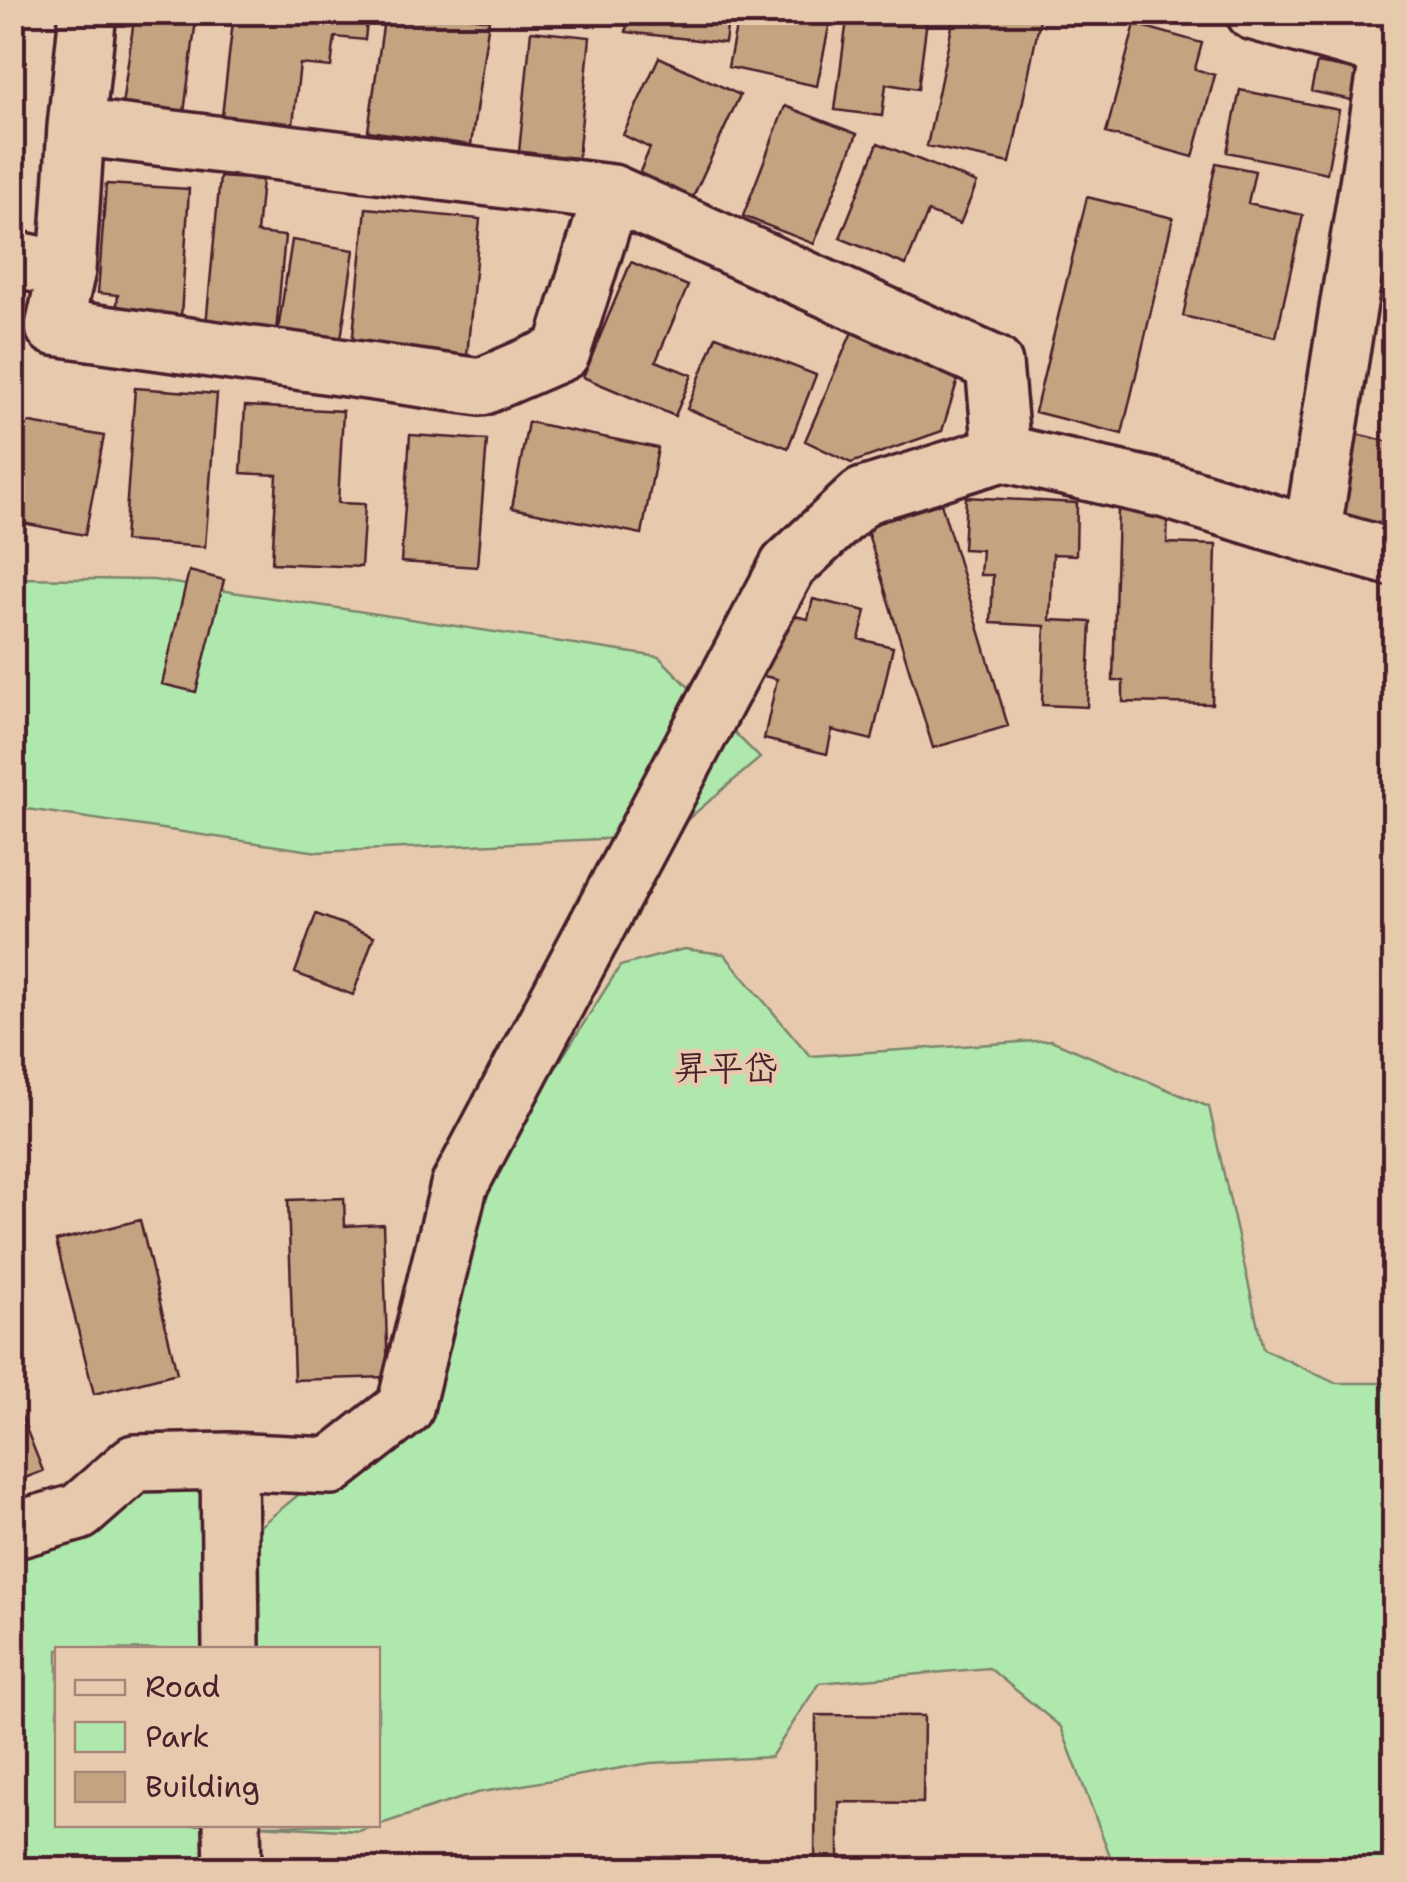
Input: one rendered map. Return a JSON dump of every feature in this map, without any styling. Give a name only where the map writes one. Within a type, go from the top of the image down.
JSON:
[{"type":"street","points":[[88,12],[76,127],[68,270],[54,327],[481,387],[562,352],[612,194]]},
{"type":"street","points":[[1254,12],[1392,40],[1312,535]]},
{"type":"street","points":[[76,127],[612,194],[994,364],[1002,453]]},
{"type":"street","points":[[12,259],[68,270]]},
{"type":"street","points":[[12,1531],[80,1512],[136,1463],[229,1461],[331,1466],[405,1408],[458,1186],[788,566],[862,496],[1002,453],[1166,490],[1394,558]]},
{"type":"street","points":[[229,1461],[231,1647]]},
{"type":"street","points":[[232,1827],[233,1870]]},
{"type":"green space","points":[[13,578],[154,580],[659,657],[760,758],[668,836],[318,852],[13,807]]},
{"type":"green space","points":[[684,949],[724,954],[810,1056],[1051,1040],[1209,1107],[1263,1349],[1335,1383],[1394,1383],[1394,1869],[1115,1869],[1061,1727],[989,1668],[819,1683],[771,1757],[650,1763],[477,1793],[380,1824],[380,1647],[259,1647],[260,1526],[405,1408],[459,1186],[517,1129],[620,966]]},
{"type":"green space","points":[[143,1482],[210,1482],[212,1647],[55,1647],[55,1827],[215,1827],[216,1869],[13,1869],[12,1549]]},
{"type":"green space","points":[[292,1827],[371,1827],[359,1831]]},
{"type":"building","points":[[135,12],[197,12],[184,113],[122,106]]},
{"type":"building","points":[[234,12],[368,12],[365,40],[335,37],[331,67],[300,64],[293,124],[222,116]]},
{"type":"building","points":[[385,12],[434,12],[489,20],[471,145],[368,131]]},
{"type":"building","points":[[628,12],[729,12],[725,43],[626,32]]},
{"type":"building","points":[[739,12],[832,12],[817,86],[728,67]]},
{"type":"building","points":[[848,12],[928,12],[918,89],[886,84],[882,116],[835,110]]},
{"type":"building","points":[[955,12],[1041,14],[1010,163],[927,146]]},
{"type":"building","points":[[1135,24],[1202,43],[1195,69],[1215,75],[1193,157],[1106,133]]},
{"type":"building","points":[[531,31],[590,37],[578,158],[519,152]]},
{"type":"building","points":[[659,57],[740,95],[692,199],[639,174],[650,148],[623,135]]},
{"type":"building","points":[[1317,63],[1366,72],[1360,102],[1311,91]]},
{"type":"building","points":[[1240,90],[1339,110],[1327,173],[1227,152]]},
{"type":"building","points":[[785,106],[857,134],[814,244],[743,216]]},
{"type":"building","points":[[878,143],[977,183],[960,224],[928,212],[906,265],[840,238]]},
{"type":"building","points":[[1216,163],[1255,171],[1248,203],[1303,215],[1276,337],[1183,316]]},
{"type":"building","points":[[220,177],[262,180],[257,233],[285,236],[276,332],[206,325]]},
{"type":"building","points":[[106,184],[189,189],[181,317],[116,313],[118,295],[98,293]]},
{"type":"building","points":[[1087,197],[1173,218],[1122,434],[1035,412]]},
{"type":"building","points":[[366,208],[480,219],[467,356],[352,345]]},
{"type":"building","points":[[292,240],[354,250],[341,339],[278,330]]},
{"type":"building","points":[[631,262],[688,286],[656,361],[692,375],[675,416],[583,377]]},
{"type":"building","points":[[852,332],[958,379],[942,431],[851,463],[805,441]]},
{"type":"building","points":[[716,336],[816,375],[788,448],[687,409]]},
{"type":"building","points":[[1394,341],[1394,390],[1384,388]]},
{"type":"building","points":[[135,388],[217,394],[205,547],[124,541]]},
{"type":"building","points":[[245,406],[343,411],[338,503],[365,504],[361,567],[272,563],[277,475],[241,473]]},
{"type":"building","points":[[19,421],[104,436],[85,535],[12,521],[12,458]]},
{"type":"building","points":[[528,422],[658,448],[642,534],[512,508]]},
{"type":"building","points":[[1352,433],[1394,443],[1394,530],[1332,515]]},
{"type":"building","points":[[410,435],[487,440],[477,567],[401,562]]},
{"type":"building","points":[[966,497],[1077,503],[1076,555],[1053,554],[1050,620],[1091,622],[1087,707],[1042,705],[1045,626],[991,623],[993,575],[980,575],[982,550],[963,549]]},
{"type":"building","points":[[941,503],[1008,726],[933,748],[866,527]]},
{"type":"building","points":[[1118,510],[1168,511],[1167,543],[1216,545],[1212,704],[1123,702],[1123,681],[1113,681]]},
{"type":"building","points":[[189,571],[224,580],[196,692],[162,684]]},
{"type":"building","points":[[813,599],[866,611],[859,639],[893,647],[872,740],[832,730],[827,754],[764,739],[777,679],[759,675],[774,611],[808,619]]},
{"type":"building","points":[[316,914],[374,936],[353,995],[295,973]]},
{"type":"building","points":[[344,1198],[345,1226],[383,1224],[388,1377],[294,1380],[288,1200]]},
{"type":"building","points":[[140,1220],[177,1373],[94,1394],[56,1241]]},
{"type":"building","points":[[12,1393],[43,1471],[12,1483]]},
{"type":"building","points":[[816,1715],[924,1716],[923,1803],[839,1802],[839,1870],[815,1870]]},
{"type":"district","name":"昇平岱","points":[[726,1067]]}]
